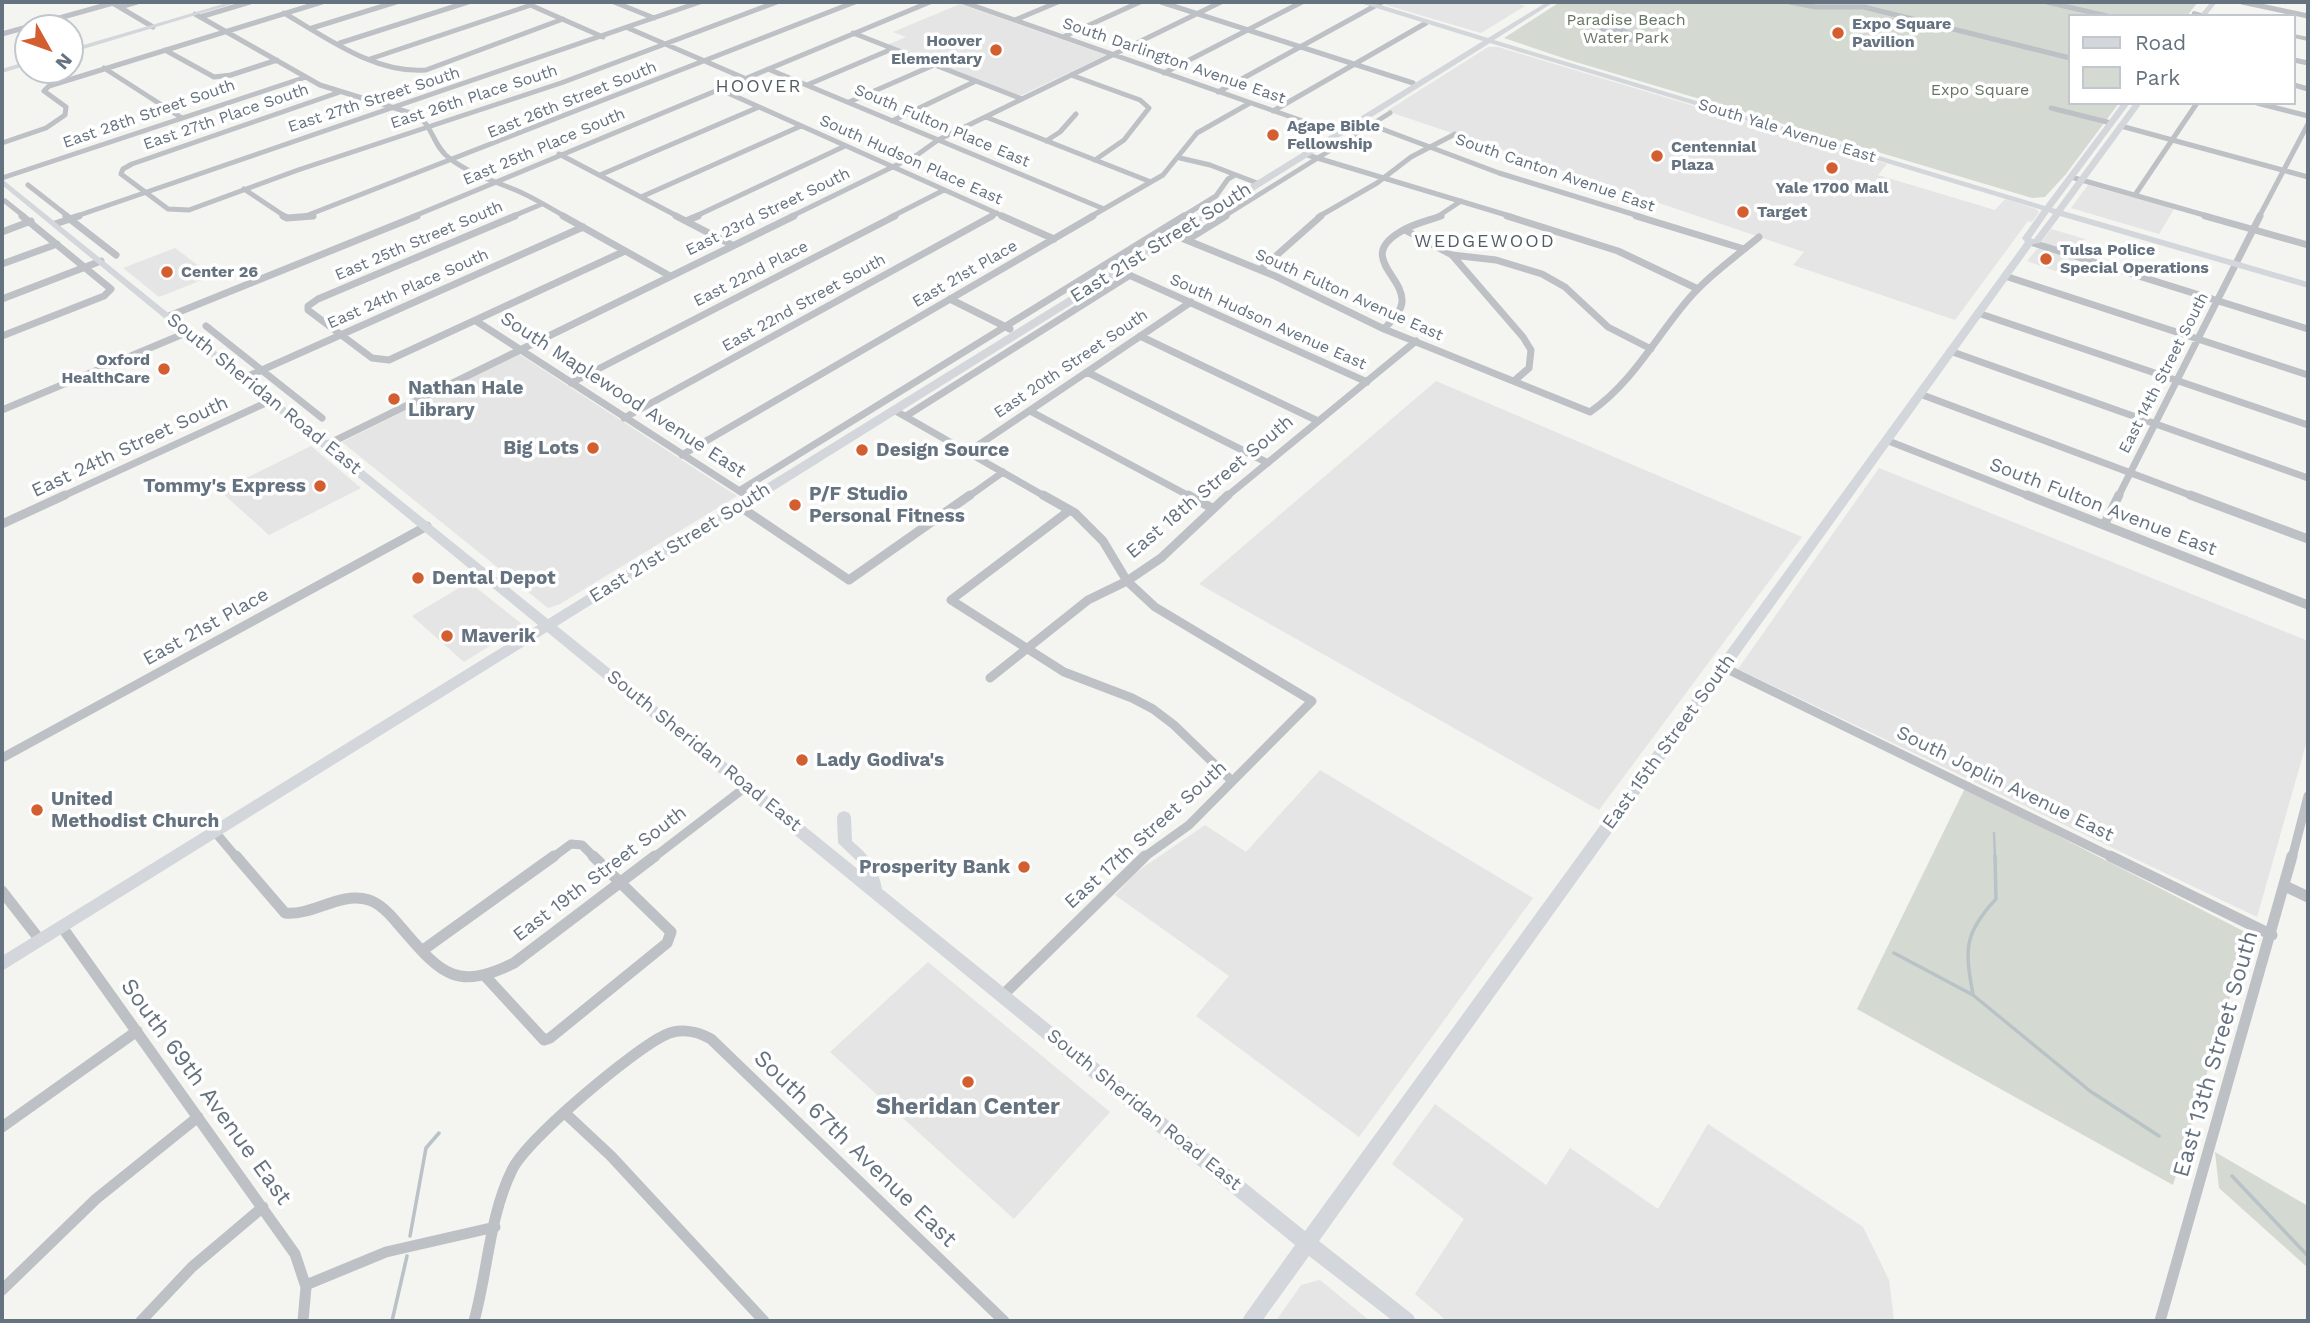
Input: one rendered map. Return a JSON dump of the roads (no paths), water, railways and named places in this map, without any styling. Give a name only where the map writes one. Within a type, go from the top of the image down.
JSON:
[{"type":"main road","points":[[84,47],[236,2]]},
{"type":"main road","name":"South Yale Avenue East","points":[[1360,2],[2308,285]]},
{"type":"main road","name":"East 21st Street South","points":[[2,964],[1358,120],[1383,108],[1418,83],[1549,2]]},
{"type":"main road","points":[[2201,14],[2214,2]]},
{"type":"main road","name":"South Yale Avenue East","points":[[1374,6],[1487,40]]},
{"type":"main road","name":"East 15th Street South","points":[[2053,209],[2071,177],[2124,105]]},
{"type":"main road","name":"East 15th Street South","points":[[1251,1321],[2030,242],[2026,238],[2081,180],[2136,105]]},
{"type":"main road","points":[[2111,123],[2121,126]]},
{"type":"main road","name":"South Sheridan Road East","points":[[2,180],[1407,1321]]},
{"type":"main road","points":[[844,817],[845,843],[863,857],[873,871],[875,891]]},
{"type":"street","points":[[2,34],[112,2],[153,27]]},
{"type":"street","points":[[120,7],[137,2]]},
{"type":"street","points":[[198,15],[250,2]]},
{"type":"street","points":[[2,143],[43,130],[67,113],[67,109],[44,91],[44,88],[322,2]]},
{"type":"street","points":[[312,29],[396,2]]},
{"type":"street","points":[[340,43],[468,2]]},
{"type":"street","points":[[524,2],[603,37]]},
{"type":"street","points":[[619,2],[654,18]]},
{"type":"street","name":"East 27th Street South","points":[[55,224],[700,2]]},
{"type":"street","name":"East 26th Place South","points":[[144,192],[168,209],[178,211],[561,83],[777,2]]},
{"type":"street","name":"East 26th Street South","points":[[244,189],[284,217],[298,219],[313,216],[855,2]]},
{"type":"street","name":"East 25th Place South","points":[[169,316],[930,2]]},
{"type":"street","points":[[1016,20],[1058,2]]},
{"type":"street","points":[[1063,37],[1140,2]]},
{"type":"street","points":[[1161,2],[1418,83]]},
{"type":"street","name":"East 23rd Street South","points":[[326,445],[893,167],[938,140],[1221,2]]},
{"type":"street","points":[[1164,73],[1302,2]]},
{"type":"street","points":[[1218,92],[1382,2]]},
{"type":"street","points":[[1790,2],[1815,7],[1864,7],[2068,58]]},
{"type":"street","points":[[1864,7],[1870,2]]},
{"type":"street","points":[[1875,10],[1885,2]]},
{"type":"street","points":[[2047,2],[2098,14]]},
{"type":"street","points":[[2242,2],[2308,16]]},
{"type":"street","name":"South Darlington Avenue East","points":[[969,3],[1337,134]]},
{"type":"street","points":[[370,59],[531,5]]},
{"type":"street","points":[[284,13],[390,69],[414,72],[563,19]]},
{"type":"street","points":[[198,15],[306,77],[340,92],[417,115],[429,127],[442,153],[454,161],[494,182],[519,191],[670,276]]},
{"type":"street","points":[[1273,111],[1426,23]]},
{"type":"street","points":[[628,28],[744,78]]},
{"type":"street","points":[[853,33],[1022,99]]},
{"type":"street","points":[[807,85],[892,49]]},
{"type":"street","points":[[165,50],[208,76],[217,77],[277,60]]},
{"type":"street","points":[[849,102],[934,65]]},
{"type":"street","points":[[104,68],[182,118]]},
{"type":"street","name":"South Fulton Place East","points":[[768,69],[1104,209]]},
{"type":"street","points":[[1071,75],[1140,100],[1149,108],[1124,140],[1095,160]]},
{"type":"street","name":"East 28th Street South","points":[[2,180],[306,77]]},
{"type":"street","points":[[892,121],[976,81]]},
{"type":"street","name":"South Hudson Place East","points":[[719,89],[1054,239]]},
{"type":"street","name":"East 27th Place South","points":[[144,192],[122,176],[122,170],[132,164],[340,92]]},
{"type":"street","name":"East 21st Place","points":[[682,455],[1151,182],[1180,158],[1198,133],[1250,103]]},
{"type":"street","points":[[2135,195],[2196,105]]},
{"type":"street","points":[[2265,105],[2308,116]]},
{"type":"street","points":[[600,175],[759,107]]},
{"type":"street","name":"East 21st Street South","points":[[1187,240],[1371,125],[1383,108]]},
{"type":"street","points":[[2051,108],[2111,123]]},
{"type":"street","points":[[1046,141],[1060,132],[1076,114]]},
{"type":"street","points":[[986,117],[1151,182]]},
{"type":"street","name":"South Canton Avenue East","points":[[1358,120],[1499,173],[1744,249]]},
{"type":"street","name":"East 14th Street South","points":[[2104,525],[2196,338],[2308,124]]},
{"type":"street","points":[[641,197],[801,126]]},
{"type":"street","points":[[2121,126],[2308,177]]},
{"type":"street","points":[[1260,270],[1318,216],[1381,180],[1411,157],[1455,134]]},
{"type":"street","points":[[686,220],[845,146]]},
{"type":"street","points":[[559,154],[732,245]]},
{"type":"street","points":[[1304,154],[1381,180],[1461,201],[1609,247],[1698,289]]},
{"type":"street","points":[[1180,158],[1257,183]]},
{"type":"street","name":"East 21st Street South","points":[[739,491],[1216,196],[1228,179],[1235,175]]},
{"type":"street","points":[[2071,177],[2308,245]]},
{"type":"street","points":[[28,185],[116,254]]},
{"type":"street","name":"East 22nd Place","points":[[571,383],[944,190]]},
{"type":"street","points":[[4,201],[19,196]]},
{"type":"street","points":[[2,335],[111,291],[4,201]]},
{"type":"street","points":[[1384,329],[1398,314],[1403,299],[1397,284],[1385,268],[1382,252],[1391,238],[1448,214],[1461,201]]},
{"type":"street","name":"East 25th Street South","points":[[340,335],[309,312],[308,306],[318,299],[542,204]]},
{"type":"street","name":"East 22nd Street South","points":[[624,418],[997,213]]},
{"type":"street","points":[[2,232],[31,222]]},
{"type":"street","name":"East 24th Place South","points":[[244,378],[583,227]]},
{"type":"street","points":[[1405,230],[1452,255],[1523,337],[1531,350],[1529,368],[1514,381]]},
{"type":"street","name":"South Fulton Avenue East","points":[[1174,235],[1260,270],[1384,329],[1590,412],[1607,400],[1651,349]]},
{"type":"street","points":[[1452,255],[1496,260],[1542,274],[1574,294],[1608,327],[1651,349],[1698,289],[1759,237]]},
{"type":"street","points":[[2030,242],[2308,329]]},
{"type":"street","points":[[2,264],[57,244]]},
{"type":"street","points":[[340,335],[375,360],[382,361],[476,321],[625,251]]},
{"type":"street","points":[[2,299],[101,261]]},
{"type":"street","name":"South Hudson Avenue East","points":[[1118,270],[1367,382]]},
{"type":"street","name":"East 21st Street South","points":[[906,416],[1130,275]]},
{"type":"street","points":[[2005,276],[2308,375]]},
{"type":"street","points":[[950,299],[1018,332]]},
{"type":"street","name":"East 20th Street South","points":[[968,452],[1191,302]]},
{"type":"street","points":[[1978,313],[2308,425]]},
{"type":"street","name":"South Maplewood Avenue East","points":[[476,321],[751,499]]},
{"type":"street","name":"South Sheridan Road East","points":[[206,326],[322,418]]},
{"type":"street","points":[[2,410],[188,332]]},
{"type":"street","points":[[1140,336],[1318,421]]},
{"type":"street","name":"East 18th Street South","points":[[990,678],[1088,600],[1127,581],[1161,558],[1212,508],[1416,341]]},
{"type":"street","points":[[1950,351],[2308,478]]},
{"type":"street","points":[[1087,372],[1268,463]]},
{"type":"street","points":[[1920,394],[2308,539]]},
{"type":"street","name":"East 24th Street South","points":[[2,524],[272,400]]},
{"type":"street","points":[[894,410],[1070,510],[1088,523],[1103,541],[1127,581]]},
{"type":"street","points":[[1030,411],[1212,508]]},
{"type":"street","name":"South Fulton Avenue East","points":[[1886,440],[2308,605]]},
{"type":"street","name":"South Maplewood Avenue East","points":[[739,506],[849,580],[1003,472]]},
{"type":"street","points":[[1070,510],[951,600],[1065,672],[1134,698],[1156,710],[1172,723],[1214,769],[1232,781]]},
{"type":"street","name":"East 21st Place","points":[[2,758],[427,526]]},
{"type":"street","name":"East 17th Street South","points":[[1003,995],[1135,863],[1189,825],[1312,701],[1168,616],[1127,581]]},
{"type":"street","name":"South Joplin Avenue East","points":[[1723,667],[2272,935]]},
{"type":"street","name":"East 19th Street South","points":[[423,950],[447,974],[470,979],[486,977],[514,963],[747,786]]},
{"type":"street","name":"East 13th Street South","points":[[2161,1321],[2272,935],[2308,796]]},
{"type":"street","points":[[215,832],[285,913],[294,914],[343,901],[365,899],[385,909],[423,950],[571,844],[582,845],[671,932],[667,943],[550,1038],[540,1038],[486,977]]},
{"type":"street","points":[[2284,886],[2308,897]]},
{"type":"street","points":[[2,891],[40,940]]},
{"type":"street","name":"South 69th Avenue East","points":[[62,927],[263,1207],[303,1267],[306,1285]]},
{"type":"street","points":[[2,1127],[137,1031]]},
{"type":"street","name":"South 67th Avenue East","points":[[566,1114],[644,1048],[665,1035],[689,1031],[711,1040],[1004,1321]]},
{"type":"street","points":[[474,1321],[484,1291],[499,1200],[519,1158],[535,1140],[566,1114],[611,1156],[764,1321]]},
{"type":"street","points":[[2,1290],[115,1181],[198,1116]]},
{"type":"street","points":[[141,1321],[201,1259],[263,1207]]},
{"type":"street","points":[[303,1321],[306,1285],[386,1252],[495,1227]]},
{"type":"waterway","points":[[1994,833],[1995,858]]},
{"type":"waterway","points":[[1973,995],[1969,943],[1977,922],[1996,899],[1995,856]]},
{"type":"waterway","points":[[1894,953],[1973,995]]},
{"type":"waterway","points":[[1973,995],[2090,1091],[2159,1136]]},
{"type":"waterway","points":[[410,1236],[426,1148],[439,1133]]},
{"type":"waterway","points":[[2232,1176],[2308,1256]]},
{"type":"waterway","points":[[392,1321],[407,1256]]},
{"type":"place","name":"Expo Square Pavilion","points":[[1838,33]]},
{"type":"place","name":"Hoover Elementary","points":[[996,50]]},
{"type":"place","name":"Agape Bible Fellowship","points":[[1273,135]]},
{"type":"place","name":"Centennial Plaza","points":[[1657,156]]},
{"type":"place","name":"Yale 1700 Mall","points":[[1832,168]]},
{"type":"place","name":"Target","points":[[1743,212]]},
{"type":"place","name":"Tulsa Police Special Operations","points":[[2046,259]]},
{"type":"place","name":"Center 26","points":[[167,272]]},
{"type":"place","name":"Oxford HealthCare","points":[[164,369]]},
{"type":"place","name":"Nathan Hale Library","points":[[394,399]]},
{"type":"place","name":"Big Lots","points":[[593,448]]},
{"type":"place","name":"Design Source","points":[[862,450]]},
{"type":"place","name":"Tommy's Express","points":[[320,486]]},
{"type":"place","name":"P/F Studio Personal Fitness","points":[[795,505]]},
{"type":"place","name":"Dental Depot","points":[[418,578]]},
{"type":"place","name":"Maverik","points":[[447,636]]},
{"type":"place","name":"Lady Godiva's","points":[[802,760]]},
{"type":"place","name":"United Methodist Church","points":[[37,810]]},
{"type":"place","name":"Prosperity Bank","points":[[1024,867]]},
{"type":"place","name":"Sheridan Center","points":[[968,1082]]},
{"type":"district","name":"HOOVER","points":[[759,87]]},
{"type":"district","name":"WEDGEWOOD","points":[[1485,242]]},
{"type":"park label","name":"Paradise Beach Water Park","points":[[1626,29]]},
{"type":"park label","name":"Expo Square","points":[[1980,90]]}]
